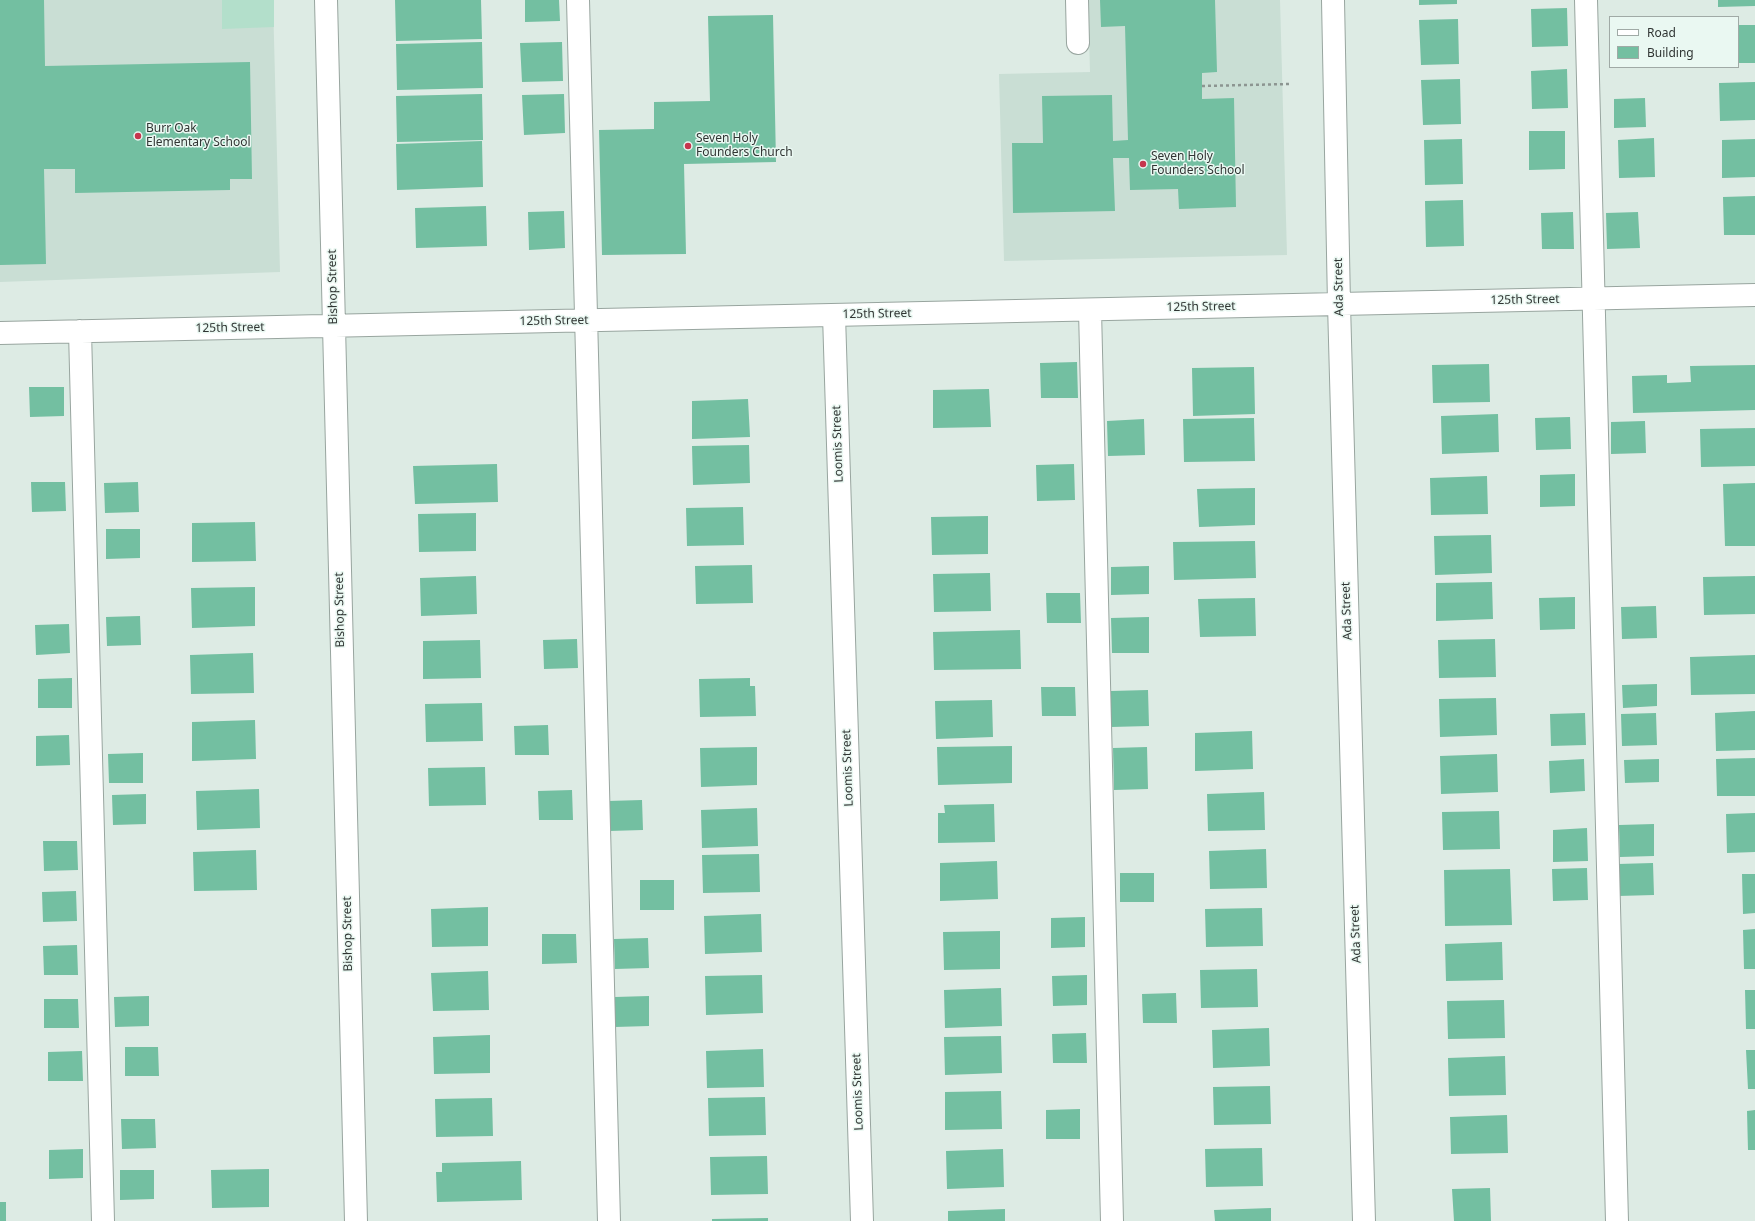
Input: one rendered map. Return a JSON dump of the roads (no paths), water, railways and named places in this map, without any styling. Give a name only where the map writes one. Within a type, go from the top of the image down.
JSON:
[{"type":"street","name":"Bishop Street","points":[[326,0],[356,1221]]},
{"type":"street","points":[[578,0],[609,1221]]},
{"type":"street","points":[[1077,0],[1078,44]]},
{"type":"street","name":"Ada Street","points":[[1333,0],[1339,304],[1364,1221]]},
{"type":"street","points":[[1586,0],[1617,1221]]},
{"type":"street","name":"125th Street","points":[[0,333],[1755,295]]},
{"type":"street","points":[[1090,310],[1112,1221]]},
{"type":"street","name":"Loomis Street","points":[[834,315],[862,1221]]},
{"type":"street","points":[[80,331],[103,1221]]},
{"type":"place","name":"Burr Oak Elementary School","points":[[138,136]]},
{"type":"place","name":"Seven Holy Founders Church","points":[[688,146]]},
{"type":"place","name":"Seven Holy Founders School","points":[[1143,164]]}]
